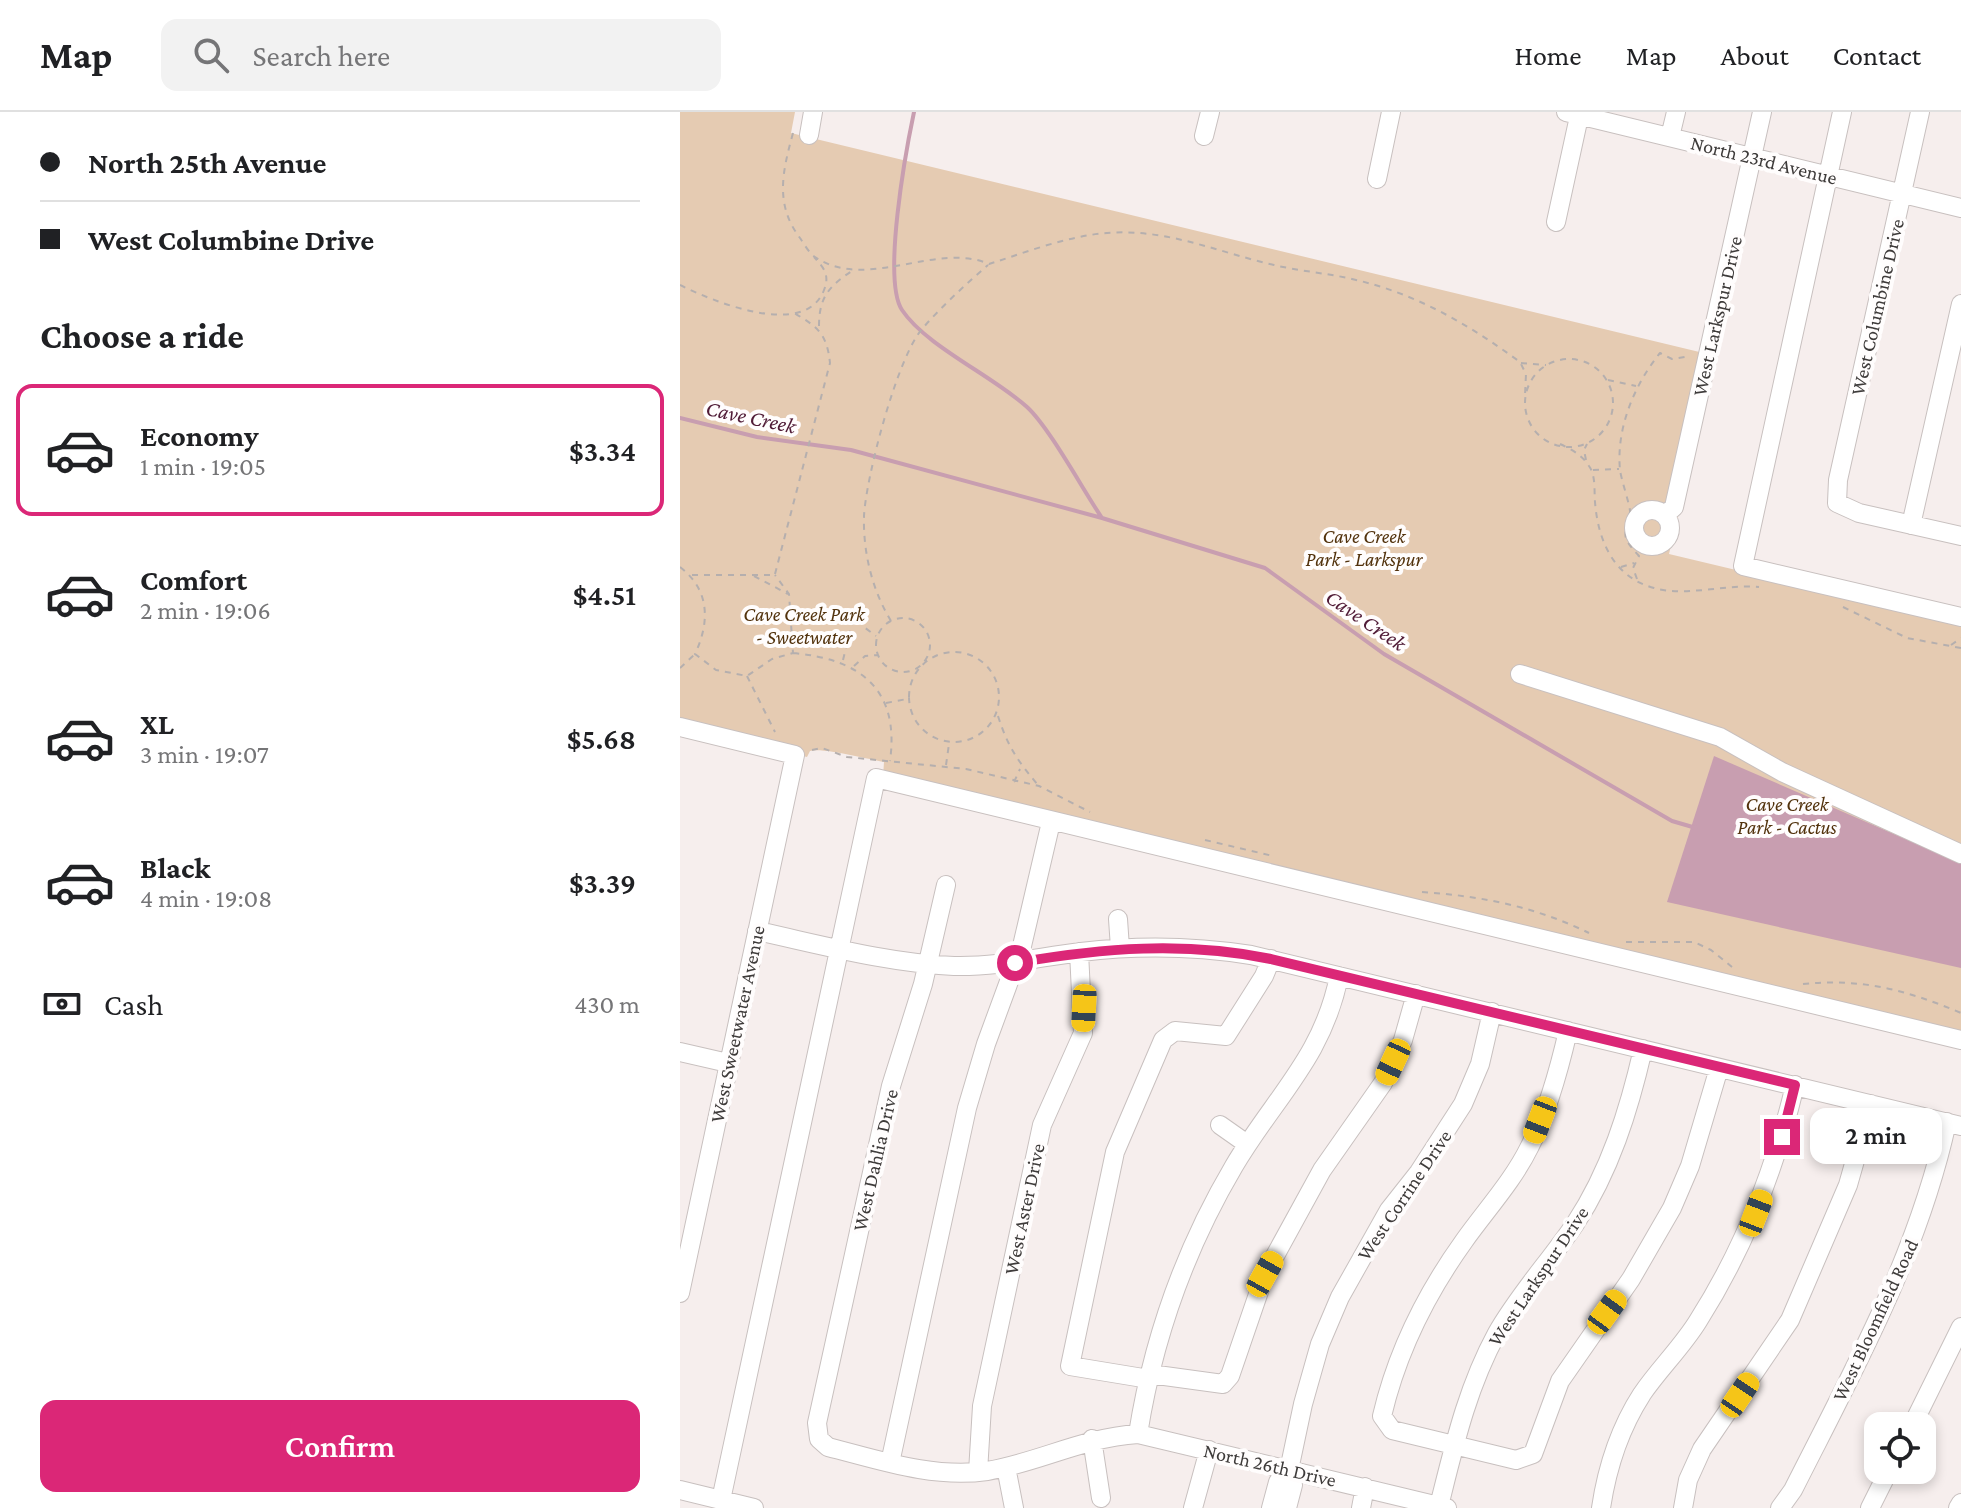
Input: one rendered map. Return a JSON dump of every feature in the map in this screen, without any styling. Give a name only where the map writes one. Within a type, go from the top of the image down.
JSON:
[{"type":"street","points":[[802,128],[813,112]]},
{"type":"street","points":[[1204,136],[1210,112]]},
{"type":"street","points":[[1377,179],[1391,112]]},
{"type":"street","points":[[1670,137],[1676,112]]},
{"type":"street","name":"West Larkspur Drive","points":[[1665,515],[1674,507],[1762,112]]},
{"type":"street","points":[[1842,112],[1743,566],[1961,617]]},
{"type":"street","name":"West Columbine Drive","points":[[1911,525],[1859,513],[1837,503],[1838,480],[1920,112]]},
{"type":"street","points":[[1556,222],[1575,113]]},
{"type":"street","name":"North 23rd Avenue","points":[[1575,113],[1961,208]]},
{"type":"street","points":[[1961,304],[1911,525],[1961,536]]},
{"type":"street","points":[[1520,674],[1720,737],[1782,772],[1961,854]]},
{"type":"street","points":[[680,727],[803,753]]},
{"type":"street","name":"West Sweetwater Avenue","points":[[680,1293],[686,1232],[757,931],[803,753]]},
{"type":"street","points":[[721,1500],[876,778],[1961,1040]]},
{"type":"street","points":[[890,1463],[967,1108],[1026,931],[1051,822]]},
{"type":"street","name":"West Dahlia Drive","points":[[819,1439],[817,1423],[891,1086],[928,964],[946,885]]},
{"type":"street","points":[[1118,919],[1120,948]]},
{"type":"street","points":[[757,931],[928,964],[1015,963],[1120,948],[1196,948],[1271,959],[1954,1124]]},
{"type":"street","name":"West Aster Drive","points":[[978,1472],[982,1406],[1042,1125],[1083,1033],[1079,952]]},
{"type":"street","points":[[1271,959],[1264,976],[1226,1036],[1175,1031],[1163,1040],[1115,1152],[1070,1366],[1207,1385],[1223,1384],[1230,1376],[1265,1274],[1322,1170],[1383,1083],[1403,1040],[1416,994]]},
{"type":"street","points":[[1138,1434],[1149,1377],[1179,1276],[1198,1232],[1247,1144],[1310,1057],[1324,1032],[1339,976]]},
{"type":"street","name":"West Corrine Drive","points":[[1271,1508],[1278,1482],[1289,1470],[1320,1344],[1340,1297],[1389,1210],[1419,1172],[1463,1104],[1480,1064],[1492,1012]]},
{"type":"street","points":[[1568,1031],[1551,1093],[1530,1147],[1500,1195],[1434,1285],[1404,1345],[1382,1416],[1392,1430],[1516,1460],[1533,1454],[1560,1381],[1638,1269],[1672,1208],[1695,1152],[1719,1068]]},
{"type":"street","name":"West Larkspur Drive","points":[[1443,1507],[1454,1446],[1470,1391],[1498,1332],[1576,1222],[1596,1188],[1623,1125],[1643,1049]]},
{"type":"street","points":[[680,1052],[728,1063]]},
{"type":"street","points":[[1601,1508],[1610,1465],[1626,1422],[1642,1394],[1696,1324],[1756,1213],[1777,1160],[1795,1085]]},
{"type":"street","points":[[1683,1508],[1688,1480],[1702,1449],[1790,1320],[1848,1185],[1871,1104]]},
{"type":"street","name":"West Bloomfield Road","points":[[1780,1508],[1793,1490],[1902,1271],[1954,1124]]},
{"type":"street","points":[[1220,1125],[1247,1144]]},
{"type":"street","points":[[1919,1412],[1961,1327]]},
{"type":"street","name":"North 26th Drive","points":[[819,1439],[828,1447],[933,1472],[978,1472],[1006,1467],[1092,1439],[1138,1434],[1443,1507]]},
{"type":"street","points":[[1092,1439],[1101,1498]]},
{"type":"street","points":[[1193,1508],[1209,1450]]},
{"type":"street","points":[[1006,1467],[1014,1508]]},
{"type":"street","name":"West Corrine Drive","points":[[1287,1508],[1293,1485],[1289,1470]]},
{"type":"street","points":[[1870,1508],[1882,1484]]},
{"type":"street","points":[[1361,1508],[1365,1487]]},
{"type":"street","points":[[680,1490],[754,1508]]},
{"type":"path","points":[[802,128],[782,170],[782,197],[792,228],[825,268],[828,281],[821,297],[819,328]]},
{"type":"path","points":[[891,621],[871,581],[864,517],[887,408],[899,374],[921,330],[989,264],[1049,245],[1105,233],[1131,232],[1201,242],[1274,265],[1386,289],[1444,312],[1520,362],[1547,364],[1571,359],[1583,361],[1597,369],[1606,381],[1612,409],[1608,423],[1584,450],[1589,465]]},
{"type":"path","points":[[813,256],[856,268],[971,256],[989,264]]},
{"type":"path","points":[[680,285],[735,310],[794,313],[811,307],[836,281],[856,268]]},
{"type":"path","points":[[775,575],[830,363],[828,341],[819,328],[794,313]]},
{"type":"path","points":[[1617,565],[1622,567],[1635,562],[1639,556],[1625,537],[1624,524],[1630,512],[1620,469],[1625,422],[1637,386],[1660,353],[1672,359],[1707,358]]},
{"type":"path","points":[[1520,362],[1526,374],[1528,420],[1545,440],[1574,447],[1589,442]]},
{"type":"path","points":[[1525,395],[1535,374],[1547,364]]},
{"type":"path","points":[[1606,381],[1637,386]]},
{"type":"path","points":[[1591,470],[1620,469]]},
{"type":"path","points":[[1635,562],[1637,580],[1643,584]]},
{"type":"path","points":[[680,567],[691,575],[705,605],[706,623],[695,654],[680,668]]},
{"type":"path","points":[[751,574],[789,594]]},
{"type":"path","points":[[691,575],[775,575]]},
{"type":"path","points":[[775,575],[789,594],[793,653]]},
{"type":"path","points":[[843,661],[853,619],[863,622],[864,627],[878,637]]},
{"type":"path","points":[[997,713],[976,737],[950,743],[922,729],[912,716],[908,699],[911,682],[923,664],[930,645],[922,626],[909,619],[891,621],[878,637],[878,655],[894,671],[907,672],[923,664],[952,651],[980,660],[998,686],[997,713],[1005,739],[1021,768],[1039,786]]},
{"type":"path","points":[[1950,646],[1961,638]]},
{"type":"path","points":[[695,654],[716,670],[747,676],[772,659],[793,653],[843,661],[854,667],[885,704],[893,740],[890,762]]},
{"type":"path","points":[[854,667],[865,656],[878,655]]},
{"type":"path","points":[[747,676],[778,736]]},
{"type":"path","points":[[885,704],[908,699]]},
{"type":"path","points":[[946,765],[950,743]]},
{"type":"path","points":[[803,753],[822,748],[840,756],[946,765],[1039,786],[1095,814]]},
{"type":"path","points":[[1014,782],[1021,768]]},
{"type":"path","points":[[1192,838],[1274,857]]},
{"type":"path","points":[[1409,892],[1493,899],[1563,919],[1593,935]]},
{"type":"path","points":[[1614,942],[1694,942],[1711,950],[1734,969]]},
{"type":"path","points":[[1802,985],[1838,981],[1894,987],[1961,1013]]},
{"type":"green space","points":[[680,112],[795,112],[791,133],[1716,356],[1669,554],[1961,624],[1961,1036],[883,777],[884,762],[816,750],[810,751],[807,757],[680,724]]},
{"type":"shaded area","points":[[1714,756],[1961,863],[1961,968],[1667,902]]},
{"type":"waterway","points":[[914,112],[901,183],[895,244],[896,294],[902,310],[927,336],[1013,395],[1036,416],[1102,518]]},
{"type":"waterway","name":"Cave Creek","points":[[680,418],[757,437],[851,450],[1102,518],[1265,568],[1384,654],[1672,821],[1696,828]]},
{"type":"route","points":[[1015,963],[1079,952],[1153,946],[1196,948],[1271,959],[1795,1085],[1782,1137]]},
{"type":"park label","name":"Cave Creek Park - Larkspur","points":[[1364,548]]},
{"type":"park label","name":"Cave Creek Park - Sweetwater","points":[[804,626]]},
{"type":"park label","name":"Cave Creek Park - Cactus","points":[[1787,816]]}]
